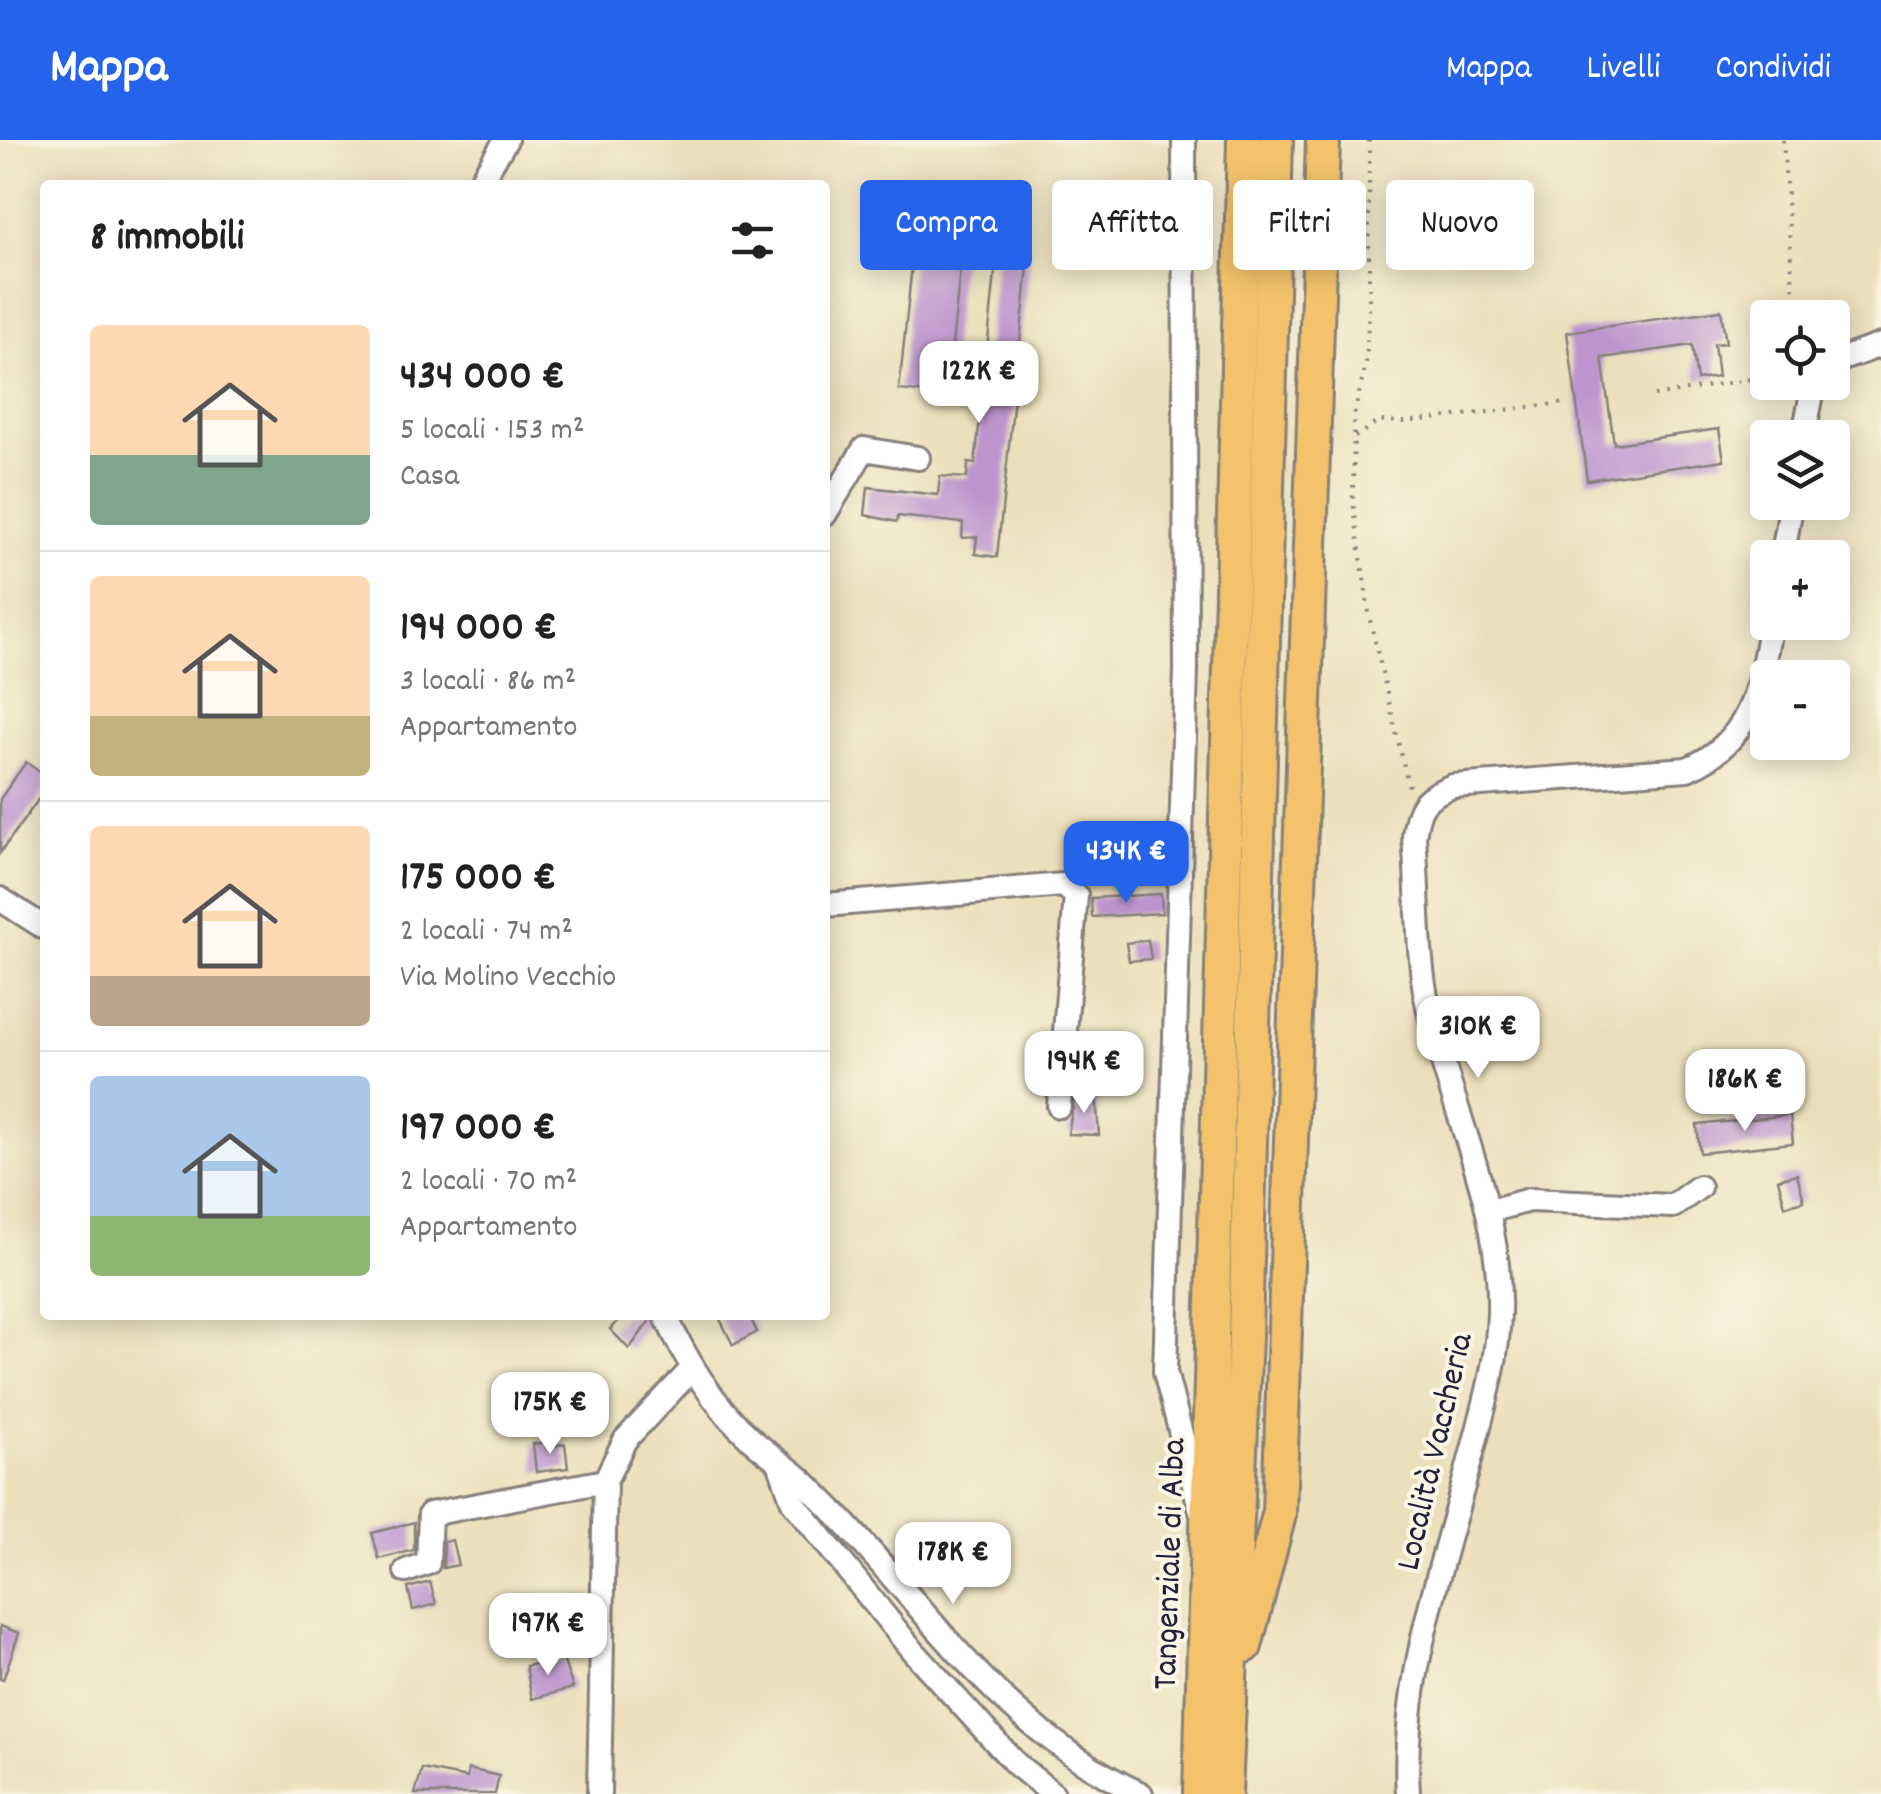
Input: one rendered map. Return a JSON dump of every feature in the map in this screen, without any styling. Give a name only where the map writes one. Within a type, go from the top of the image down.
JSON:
[{"type":"highway","points":[[1230,1336],[1244,140]]},
{"type":"highway","points":[[1217,1787],[1230,1336],[1276,140]]},
{"type":"highway","points":[[1217,1787],[1245,1645],[1279,1515],[1323,140]]},
{"type":"highway","name":"Tangenziale di Alba","points":[[1217,1787],[1209,1534],[1230,1336]]},
{"type":"street","points":[[481,180],[506,140]]},
{"type":"street","points":[[1184,140],[1186,670],[1165,1372],[1181,1447],[1209,1534]]},
{"type":"street","points":[[1850,357],[1881,345]]},
{"type":"street","points":[[830,506],[864,449],[918,458]]},
{"type":"street","points":[[1418,810],[1428,795],[1453,786],[1687,769],[1714,757],[1736,734],[1754,702],[1767,640]]},
{"type":"street","name":"Località Vaccheria","points":[[1408,1794],[1406,1750],[1412,1692],[1493,1374],[1499,1298],[1489,1211],[1428,1009],[1414,837],[1418,810]]},
{"type":"street","points":[[830,905],[1063,885],[1076,895],[1058,1106]]},
{"type":"street","points":[[0,899],[40,925]]},
{"type":"street","points":[[1489,1211],[1529,1200],[1673,1206],[1699,1187]]},
{"type":"street","points":[[668,1320],[691,1370],[748,1438],[804,1482],[1034,1730],[1111,1780],[1140,1794]]},
{"type":"street","points":[[599,1794],[605,1481],[625,1440],[691,1370]]},
{"type":"street","points":[[780,1462],[793,1502],[901,1636],[1016,1764],[1053,1794]]},
{"type":"street","points":[[406,1571],[428,1562],[430,1514],[605,1481]]},
{"type":"path","points":[[1369,140],[1369,306],[1366,364],[1353,438],[1352,502],[1364,588],[1407,784],[1418,810]]},
{"type":"path","points":[[1783,140],[1794,300]]},
{"type":"path","points":[[1654,396],[1750,379]]},
{"type":"path","points":[[1353,438],[1379,421],[1405,422],[1564,402]]},
{"type":"building","points":[[911,270],[960,270],[950,365],[954,365],[947,395],[899,390]]},
{"type":"building","points":[[995,270],[1028,270],[997,557],[975,554],[977,537],[962,538],[963,523],[898,516],[897,522],[865,515],[868,487],[938,495],[940,476],[967,478],[968,463],[975,464]]},
{"type":"building","points":[[1721,310],[1726,343],[1714,344],[1718,377],[1697,380],[1692,345],[1602,358],[1614,444],[1719,429],[1724,460],[1587,480],[1567,332]]},
{"type":"building","points":[[26,762],[40,772],[40,797],[0,853],[0,799]]},
{"type":"building","points":[[1161,894],[1162,913],[1092,917],[1091,898]]},
{"type":"building","points":[[1148,940],[1151,959],[1129,961],[1126,943]]},
{"type":"building","points":[[1075,1094],[1096,1095],[1099,1135],[1068,1134]]},
{"type":"building","points":[[1790,1115],[1793,1143],[1700,1153],[1697,1125]]},
{"type":"building","points":[[1797,1174],[1804,1201],[1785,1206],[1778,1179]]},
{"type":"building","points":[[619,1320],[650,1320],[629,1349],[610,1329]]},
{"type":"building","points":[[720,1320],[751,1320],[757,1332],[733,1345]]},
{"type":"building","points":[[548,1442],[549,1446],[565,1444],[568,1468],[536,1472],[533,1444]]},
{"type":"building","points":[[414,1522],[414,1550],[379,1559],[372,1533]]},
{"type":"building","points":[[452,1540],[458,1565],[443,1568],[444,1542]]},
{"type":"building","points":[[430,1582],[436,1604],[413,1610],[408,1588]]},
{"type":"building","points":[[0,1626],[19,1633],[3,1680],[0,1679]]},
{"type":"building","points":[[563,1659],[573,1688],[532,1699],[526,1666]]},
{"type":"building","points":[[422,1769],[467,1778],[468,1769],[499,1776],[495,1794],[415,1794]]}]
